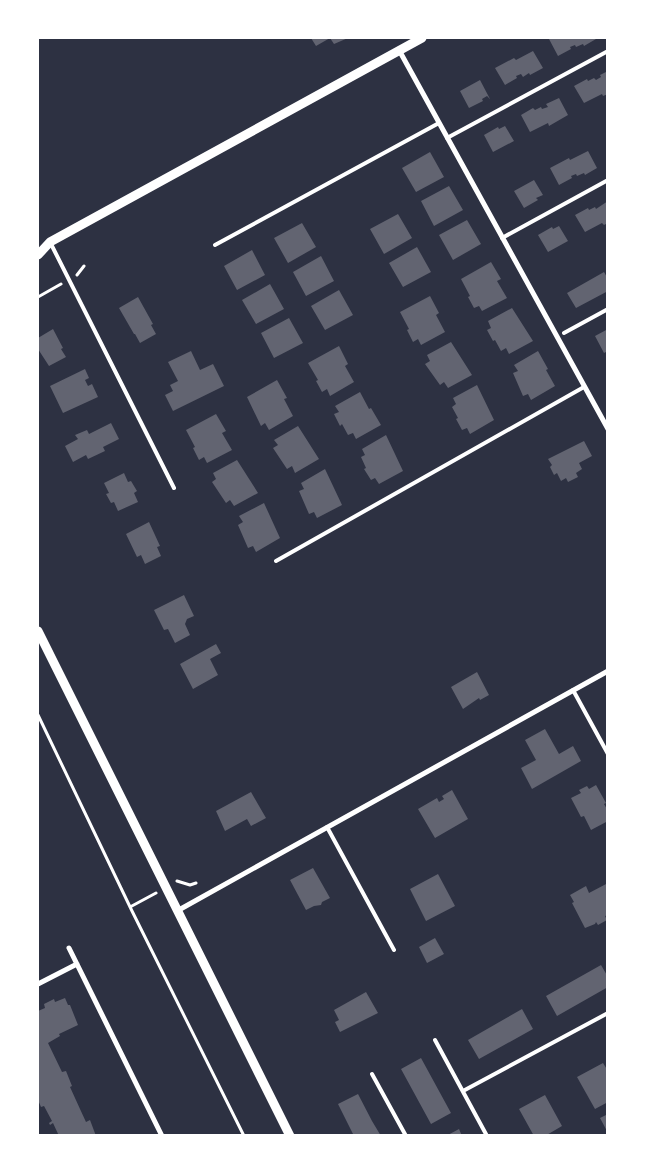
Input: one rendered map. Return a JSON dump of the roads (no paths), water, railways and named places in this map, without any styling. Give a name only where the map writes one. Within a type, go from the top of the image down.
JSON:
[{"type":"street","points":[[38,255],[50,242],[422,38]]},
{"type":"street","points":[[399,50],[608,429]]},
{"type":"street","points":[[38,632],[289,1135]]},
{"type":"street","points":[[177,910],[608,671]]},
{"type":"street","points":[[69,948],[162,1136]]},
{"type":"street","points":[[38,984],[77,964]]},
{"type":"lane","points":[[447,138],[608,51]]},
{"type":"lane","points":[[215,245],[439,123]]},
{"type":"lane","points":[[502,238],[608,180]]},
{"type":"lane","points":[[50,242],[174,488]]},
{"type":"lane","points":[[564,333],[608,309]]},
{"type":"lane","points":[[276,561],[584,387]]},
{"type":"lane","points":[[573,690],[608,754]]},
{"type":"lane","points":[[327,827],[394,950]]},
{"type":"lane","points":[[463,1091],[608,1013]]},
{"type":"lane","points":[[436,1040],[487,1136]]},
{"type":"lane","points":[[372,1074],[406,1136]]}]
